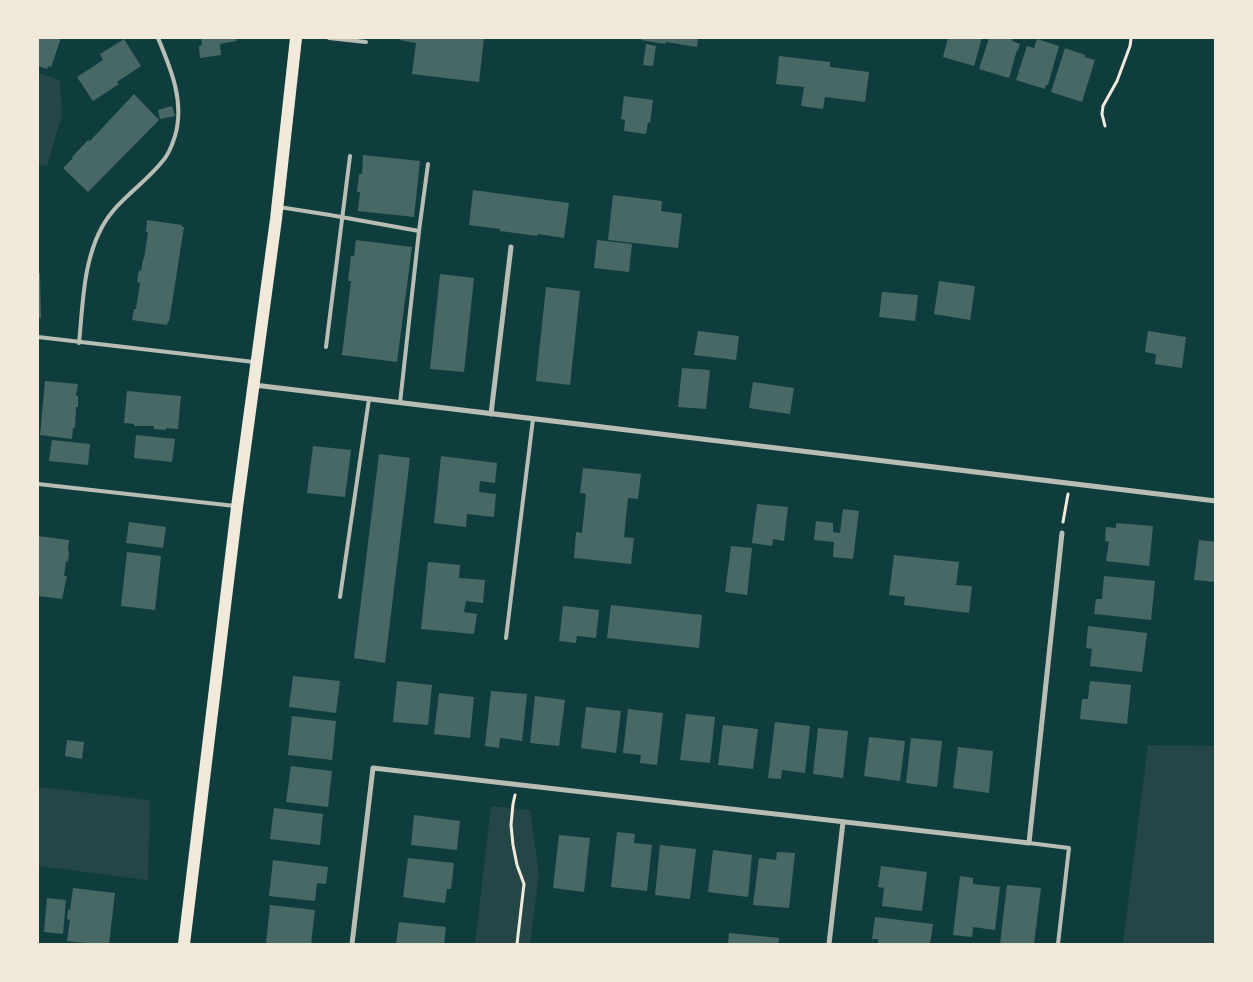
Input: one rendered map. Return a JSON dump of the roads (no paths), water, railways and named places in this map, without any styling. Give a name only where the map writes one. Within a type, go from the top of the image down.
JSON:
[{"type":"main road","points":[[184,944],[237,507],[277,207],[296,38]]},
{"type":"street","points":[[491,414],[511,247]]},
{"type":"street","points":[[254,385],[1216,501]]},
{"type":"street","points":[[352,944],[372,768],[1029,843],[1062,533]]},
{"type":"street","points":[[829,944],[843,822]]},
{"type":"lane","points":[[79,343],[87,272],[92,250],[101,228],[113,210],[162,163],[172,148],[177,130],[178,98],[171,68],[158,38]]},
{"type":"lane","points":[[329,38],[366,42]]},
{"type":"lane","points":[[326,348],[350,156]]},
{"type":"lane","points":[[400,403],[428,164]]},
{"type":"lane","points":[[277,207],[419,231]]},
{"type":"lane","points":[[38,338],[257,362]]},
{"type":"lane","points":[[340,598],[369,399]]},
{"type":"lane","points":[[506,638],[533,419]]},
{"type":"lane","points":[[38,484],[237,507]]},
{"type":"lane","points":[[1029,843],[1069,848],[1058,944]]}]
